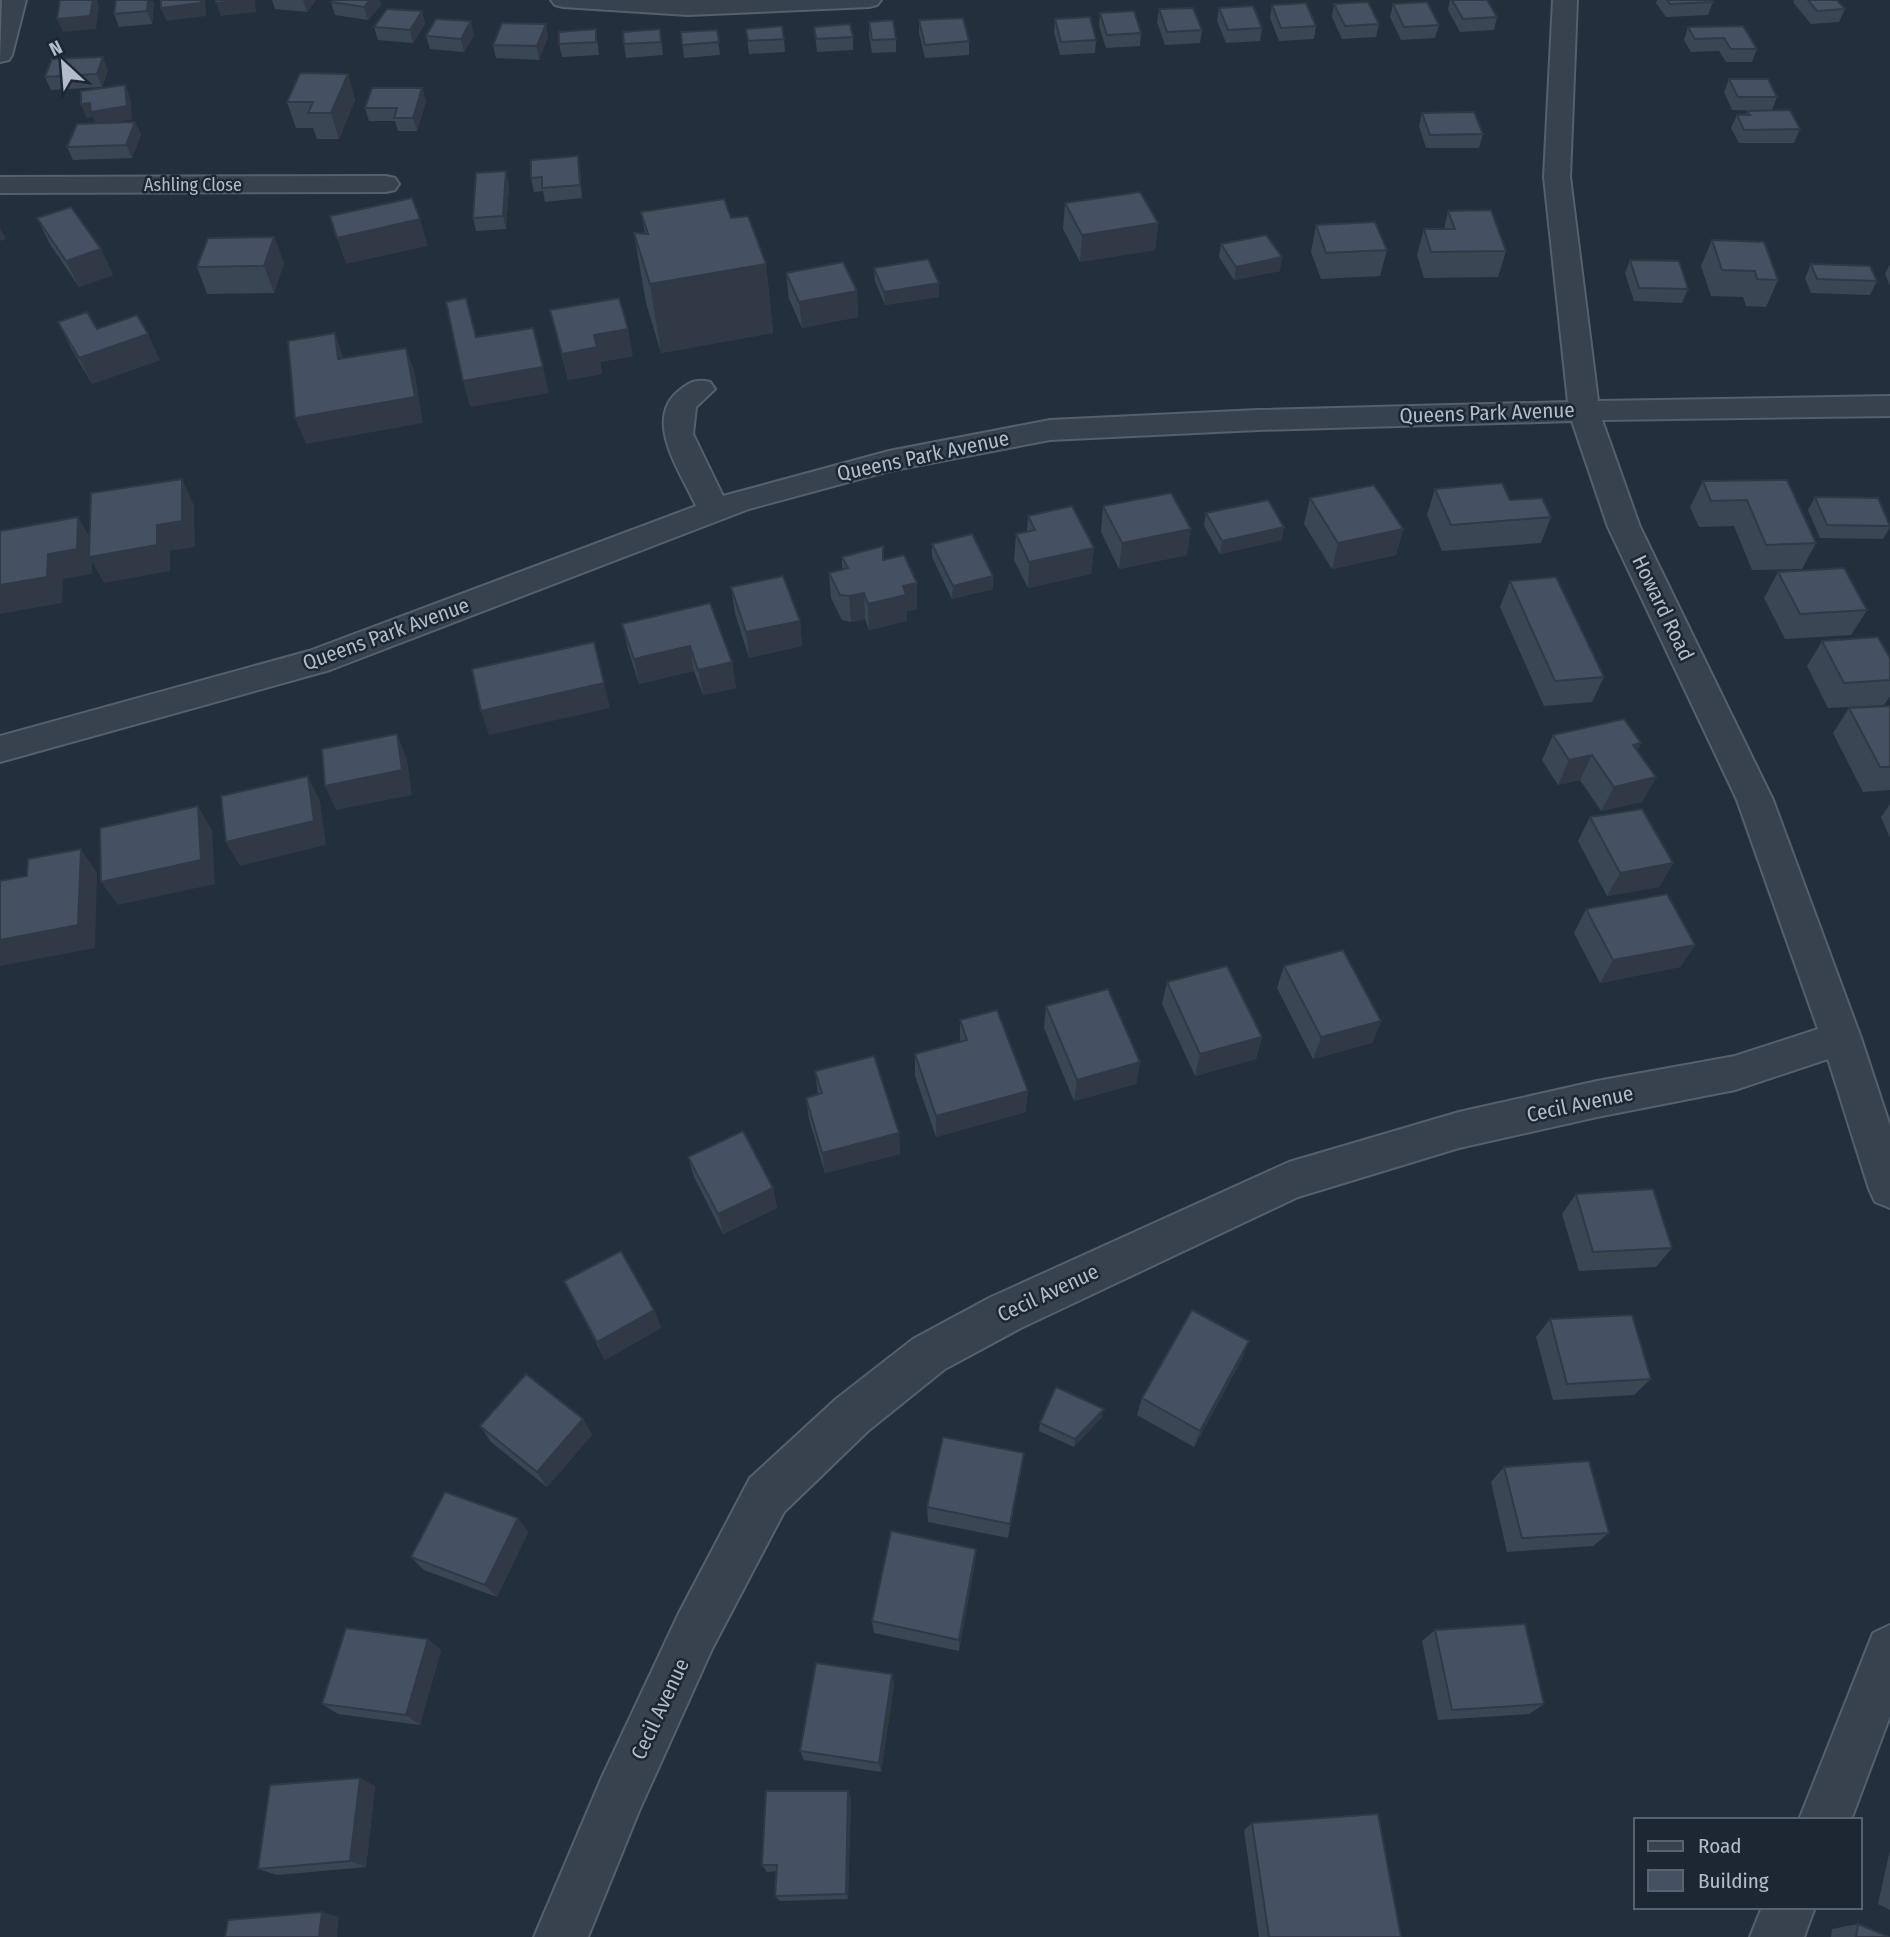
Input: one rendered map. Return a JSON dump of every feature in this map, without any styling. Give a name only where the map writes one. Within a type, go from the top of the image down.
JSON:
[{"type":"street","points":[[0,55],[14,0]]},
{"type":"street","points":[[563,0],[688,8],[869,0]]},
{"type":"street","name":"Howard Road","points":[[1565,0],[1557,177],[1584,411],[1624,527],[1755,800],[1841,1038],[1890,1189]]},
{"type":"street","name":"Ashling Close","points":[[0,185],[387,184]]},
{"type":"street","points":[[700,389],[681,403],[678,434],[714,510]]},
{"type":"street","name":"Queens Park Avenue","points":[[0,749],[318,661],[739,500],[889,461],[1050,430],[1584,411],[1890,406]]},
{"type":"street","name":"Cecil Avenue","points":[[561,1937],[620,1795],[695,1632],[767,1495],[852,1415],[929,1354],[1005,1313],[1289,1181],[1460,1130],[1597,1099],[1735,1073],[1841,1038]]},
{"type":"street","points":[[1826,1818],[1890,1650]]},
{"type":"street","points":[[1777,1937],[1788,1909]]},
{"type":"building","points":[[60,0],[93,0],[90,16],[57,19]]},
{"type":"building","points":[[116,0],[148,0],[147,11],[114,14]]},
{"type":"building","points":[[161,0],[201,0],[201,3],[161,8]]},
{"type":"building","points":[[216,0],[245,0],[216,3]]},
{"type":"building","points":[[370,0],[364,7],[331,2]]},
{"type":"building","points":[[1452,0],[1487,0],[1497,17],[1463,19]]},
{"type":"building","points":[[1667,0],[1711,0],[1713,2],[1670,4]]},
{"type":"building","points":[[1808,0],[1837,0],[1845,9],[1817,11]]},
{"type":"building","points":[[1368,2],[1379,24],[1345,26],[1334,4]]},
{"type":"building","points":[[1427,2],[1439,25],[1404,27],[1393,4]]},
{"type":"building","points":[[1306,3],[1316,26],[1281,28],[1272,5]]},
{"type":"building","points":[[1253,6],[1262,28],[1228,30],[1219,8]]},
{"type":"building","points":[[1193,8],[1202,30],[1167,32],[1159,9]]},
{"type":"building","points":[[387,9],[422,11],[410,30],[374,27]]},
{"type":"building","points":[[1134,11],[1141,33],[1107,35],[1100,13]]},
{"type":"building","points":[[1090,17],[1096,40],[1061,42],[1055,19]]},
{"type":"building","points":[[963,18],[969,41],[925,45],[919,20]]},
{"type":"building","points":[[436,19],[471,21],[461,39],[426,36]]},
{"type":"building","points":[[893,20],[896,39],[872,40],[869,22]]},
{"type":"building","points":[[502,23],[546,24],[537,46],[493,45]]},
{"type":"building","points":[[850,24],[853,37],[816,39],[814,27]]},
{"type":"building","points":[[782,26],[784,39],[748,41],[746,29]]},
{"type":"building","points":[[1743,26],[1757,49],[1731,49],[1724,38],[1695,39],[1688,27]]},
{"type":"building","points":[[596,29],[596,42],[559,44],[559,32]]},
{"type":"building","points":[[660,29],[661,42],[624,44],[623,32]]},
{"type":"building","points":[[717,30],[719,42],[682,45],[681,32]]},
{"type":"building","points":[[103,57],[97,74],[45,77],[52,59]]},
{"type":"building","points":[[300,73],[348,74],[331,113],[308,113],[313,102],[287,102]]},
{"type":"building","points":[[1729,79],[1768,79],[1777,97],[1738,97]]},
{"type":"building","points":[[125,85],[127,106],[91,112],[90,103],[81,104],[81,91]]},
{"type":"building","points":[[372,88],[422,88],[413,118],[394,118],[397,108],[365,108]]},
{"type":"building","points":[[1790,110],[1800,129],[1744,130],[1737,115],[1750,115],[1747,111]]},
{"type":"building","points":[[1474,112],[1483,134],[1430,135],[1422,113]]},
{"type":"building","points":[[135,122],[126,145],[67,147],[77,124]]},
{"type":"building","points":[[578,156],[580,185],[542,188],[542,177],[531,178],[531,160]]},
{"type":"building","points":[[506,171],[503,216],[473,218],[476,173]]},
{"type":"building","points":[[1140,192],[1158,223],[1082,235],[1065,203]]},
{"type":"building","points":[[412,198],[420,219],[337,238],[330,216]]},
{"type":"building","points":[[724,199],[731,218],[748,216],[766,264],[650,284],[634,233],[648,234],[641,212]]},
{"type":"building","points":[[71,207],[101,249],[66,261],[37,218]]},
{"type":"building","points":[[1491,210],[1506,251],[1431,252],[1424,229],[1455,229],[1448,211]]},
{"type":"building","points":[[1375,222],[1387,250],[1326,253],[1316,225]]},
{"type":"building","points":[[1266,235],[1282,257],[1236,267],[1221,244]]},
{"type":"building","points":[[274,237],[264,266],[197,267],[208,238]]},
{"type":"building","points":[[1712,240],[1764,242],[1778,280],[1757,279],[1755,271],[1722,270]]},
{"type":"building","points":[[928,259],[939,283],[884,292],[874,268]]},
{"type":"building","points":[[1630,260],[1679,261],[1688,289],[1639,288]]},
{"type":"building","points":[[843,262],[857,291],[799,302],[786,273]]},
{"type":"building","points":[[1811,264],[1870,266],[1877,281],[1817,279]]},
{"type":"building","points":[[466,298],[476,337],[533,328],[543,367],[463,381],[446,302]]},
{"type":"building","points":[[619,298],[628,329],[594,335],[597,347],[562,354],[550,310]]},
{"type":"building","points":[[87,312],[97,329],[137,315],[148,334],[79,358],[58,322]]},
{"type":"building","points":[[335,333],[338,359],[406,348],[415,397],[295,418],[288,341]]},
{"type":"building","points":[[182,479],[182,521],[157,525],[157,545],[89,557],[91,493]]},
{"type":"building","points":[[1787,480],[1816,543],[1766,545],[1747,500],[1711,501],[1703,481]]},
{"type":"building","points":[[1502,483],[1510,500],[1542,498],[1551,517],[1451,525],[1435,489]]},
{"type":"building","points":[[1374,485],[1403,529],[1338,543],[1310,498]]},
{"type":"building","points":[[1171,493],[1191,529],[1122,543],[1103,506]]},
{"type":"building","points":[[1815,497],[1878,498],[1890,526],[1827,525]]},
{"type":"building","points":[[1268,500],[1284,527],[1222,541],[1206,513]]},
{"type":"building","points":[[1072,506],[1094,548],[1029,562],[1016,534],[1035,530],[1028,516]]},
{"type":"building","points":[[78,517],[77,549],[48,554],[47,577],[0,585],[0,531]]},
{"type":"building","points":[[972,534],[993,576],[953,586],[932,544]]},
{"type":"building","points":[[883,546],[883,560],[904,555],[917,583],[903,586],[906,595],[868,604],[864,593],[840,595],[829,573],[848,568],[842,557]]},
{"type":"building","points":[[1844,568],[1867,610],[1800,614],[1778,572]]},
{"type":"building","points":[[783,576],[800,621],[746,632],[731,587]]},
{"type":"building","points":[[1556,577],[1604,677],[1555,681],[1510,581]]},
{"type":"building","points":[[710,603],[732,662],[698,670],[690,646],[634,659],[622,624]]},
{"type":"building","points":[[1878,637],[1890,658],[1890,680],[1844,683],[1822,641]]},
{"type":"building","points":[[594,642],[604,683],[481,711],[472,669]]},
{"type":"building","points":[[1890,706],[1890,767],[1880,767],[1849,708]]},
{"type":"building","points":[[1624,719],[1641,743],[1633,745],[1656,777],[1614,787],[1592,755],[1569,760],[1553,735]]},
{"type":"building","points":[[397,734],[402,770],[325,786],[322,749]]},
{"type":"building","points":[[308,776],[314,821],[226,842],[221,796]]},
{"type":"building","points":[[198,806],[201,860],[101,882],[100,828]]},
{"type":"building","points":[[1642,809],[1673,863],[1620,873],[1590,817]]},
{"type":"building","points":[[81,849],[78,925],[0,940],[0,881],[27,876],[28,859]]},
{"type":"building","points":[[1667,894],[1695,945],[1613,960],[1586,909]]},
{"type":"building","points":[[1343,950],[1381,1021],[1321,1037],[1284,966]]},
{"type":"building","points":[[1227,966],[1262,1037],[1200,1054],[1167,982]]},
{"type":"building","points":[[1108,989],[1140,1062],[1077,1080],[1046,1006]]},
{"type":"building","points":[[997,1010],[1028,1091],[936,1116],[915,1054],[967,1040],[960,1020]]},
{"type":"building","points":[[874,1056],[899,1133],[822,1153],[806,1098],[822,1093],[815,1071]]},
{"type":"building","points":[[743,1131],[773,1188],[718,1214],[688,1157]]},
{"type":"building","points":[[1653,1189],[1672,1248],[1593,1252],[1576,1194]]},
{"type":"building","points":[[621,1251],[654,1310],[597,1342],[564,1281]]},
{"type":"building","points":[[1192,1310],[1249,1341],[1200,1431],[1142,1398]]},
{"type":"building","points":[[1632,1315],[1651,1379],[1567,1384],[1550,1319]]},
{"type":"building","points":[[526,1374],[583,1419],[537,1472],[480,1426]]},
{"type":"building","points":[[1056,1387],[1104,1409],[1075,1439],[1040,1423]]},
{"type":"building","points":[[943,1437],[1024,1453],[1010,1524],[927,1507]]},
{"type":"building","points":[[1589,1461],[1609,1533],[1522,1538],[1504,1467]]},
{"type":"building","points":[[445,1492],[518,1518],[485,1585],[411,1557]]},
{"type":"building","points":[[891,1531],[976,1549],[959,1640],[872,1621]]},
{"type":"building","points":[[1525,1624],[1544,1704],[1452,1710],[1435,1630]]},
{"type":"building","points":[[346,1628],[428,1639],[406,1715],[322,1704]]},
{"type":"building","points":[[816,1663],[892,1674],[879,1763],[800,1751]]},
{"type":"building","points":[[360,1778],[350,1861],[258,1869],[270,1785]]},
{"type":"building","points":[[766,1791],[848,1791],[846,1894],[775,1896],[777,1865],[762,1865]]},
{"type":"building","points":[[1378,1814],[1401,1937],[1269,1937],[1252,1823]]},
{"type":"building","points":[[322,1912],[319,1937],[225,1937],[228,1920]]},
{"type":"building","points":[[1858,1924],[1889,1937],[1856,1937]]}]
